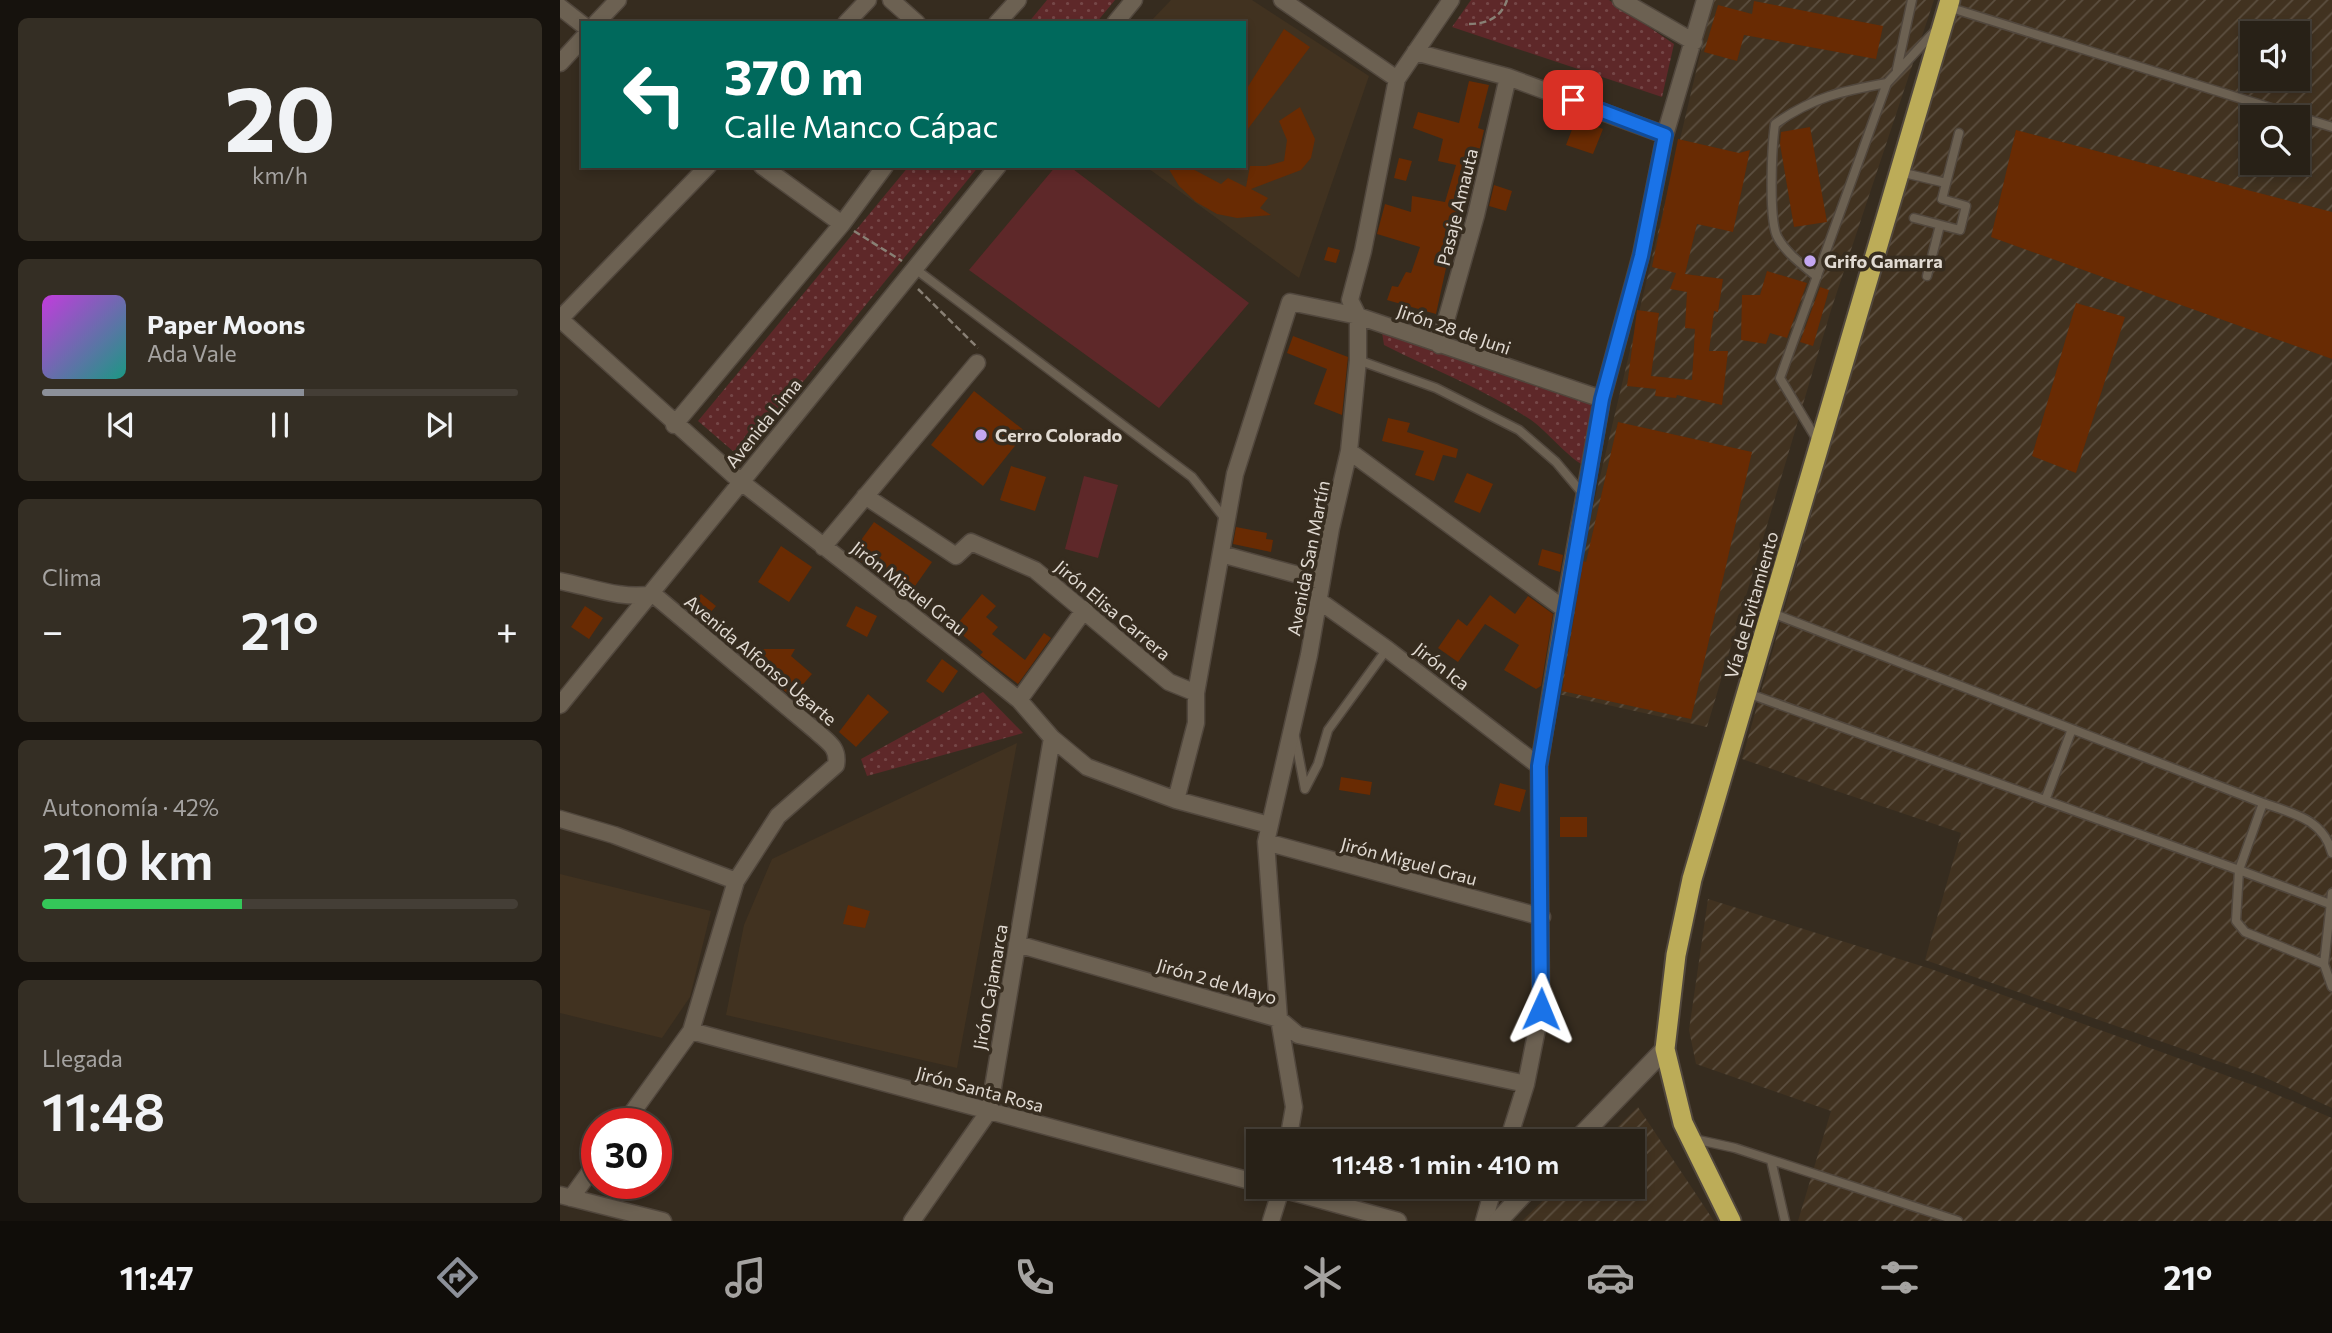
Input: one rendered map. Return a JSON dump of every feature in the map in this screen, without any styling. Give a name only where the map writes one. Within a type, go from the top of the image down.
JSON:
[{"type":"highway","name":"Vía de Evitamiento","points":[[1731,1221],[1683,1123],[1665,1049],[1676,955],[1692,878],[1947,9]]},
{"type":"street","points":[[598,21],[618,0]]},
{"type":"street","points":[[848,21],[868,0]]},
{"type":"street","points":[[891,0],[915,21]]},
{"type":"street","points":[[1000,21],[1018,0]]},
{"type":"street","points":[[1117,21],[1134,0]]},
{"type":"street","points":[[1282,0],[1397,79]]},
{"type":"street","name":"Avenida San Martín","points":[[1291,1129],[1294,1107],[1279,1019],[1266,842],[1293,729],[1349,451],[1358,360],[1358,316],[1350,300],[1363,251],[1397,79],[1451,0]]},
{"type":"street","points":[[1621,0],[1694,42]]},
{"type":"street","points":[[1512,1129],[1526,1084],[1541,1009],[1539,766],[1564,609],[1602,399],[1641,256],[1665,135],[1705,0]]},
{"type":"street","points":[[560,7],[581,23]]},
{"type":"street","points":[[560,63],[581,40]]},
{"type":"street","points":[[1415,52],[1508,77],[1665,135]]},
{"type":"street","name":"Pasaje Amauta","points":[[1439,345],[1476,215],[1508,77]]},
{"type":"street","points":[[560,319],[706,168]]},
{"type":"street","points":[[765,168],[842,224]]},
{"type":"street","points":[[674,425],[842,224],[884,168]]},
{"type":"street","name":"Avenida Lima","points":[[560,705],[653,594],[740,481],[996,168]]},
{"type":"street","name":"Jirón 28 de Juni","points":[[1227,520],[1235,474],[1290,302],[1358,316],[1602,399]]},
{"type":"street","name":"Jirón Miguel Grau","points":[[560,319],[674,425],[740,481],[1018,700],[1052,738],[1087,767],[1176,800],[1269,825]]},
{"type":"street","points":[[823,547],[977,363]]},
{"type":"street","points":[[1349,451],[1564,609]]},
{"type":"street","name":"Jirón Elisa Carrera","points":[[865,496],[956,556],[971,541],[1035,570],[1085,609],[1169,682],[1196,693]]},
{"type":"street","points":[[1176,800],[1196,723],[1196,693],[1227,520]]},
{"type":"street","points":[[1221,554],[1321,581]]},
{"type":"street","points":[[560,581],[606,590],[625,597],[653,594]]},
{"type":"street","name":"Avenida Alfonso Ugarte","points":[[636,1108],[691,1031],[736,881],[778,816],[836,765],[835,749],[653,594]]},
{"type":"street","name":"Jirón Ica","points":[[1318,600],[1387,649],[1539,766]]},
{"type":"street","points":[[1018,700],[1085,609]]},
{"type":"street","name":"Jirón Cajamarca","points":[[912,1221],[989,1111],[1052,738]]},
{"type":"street","points":[[560,819],[614,835],[736,881]]},
{"type":"street","name":"Jirón Miguel Grau","points":[[1266,842],[1542,917]]},
{"type":"street","name":"Jirón 2 de Mayo","points":[[1017,944],[1279,1019],[1298,1035],[1526,1084]]},
{"type":"street","name":"Jirón Santa Rosa","points":[[691,1031],[1246,1180]]},
{"type":"street","points":[[1588,1129],[1665,1049]]},
{"type":"street","points":[[581,1180],[566,1196],[663,1221]]},
{"type":"street","points":[[1270,1221],[1275,1199]]},
{"type":"street","points":[[1320,1199],[1398,1221]]},
{"type":"street","points":[[1484,1221],[1490,1199]]},
{"type":"street","points":[[1498,1221],[1519,1199]]},
{"type":"lane","points":[[1896,72],[1912,0]]},
{"type":"lane","points":[[1820,444],[1780,378],[1887,83],[1947,9],[2332,127]]},
{"type":"lane","points":[[1817,277],[1791,255],[1776,236],[1771,156],[1775,124],[1803,104],[1846,90],[1887,83]]},
{"type":"lane","points":[[1914,218],[1960,230],[1966,206],[1942,199],[1959,133]]},
{"type":"lane","points":[[1900,172],[1946,183]]},
{"type":"lane","points":[[1927,276],[1940,225]]},
{"type":"lane","points":[[910,272],[1192,477],[1227,520]]},
{"type":"lane","points":[[1358,360],[1436,388],[1519,430],[1556,462],[1585,495]]},
{"type":"lane","points":[[1770,612],[2304,817],[2327,835],[2332,853]]},
{"type":"lane","points":[[1293,729],[1305,789],[1318,764],[1328,730],[1387,649]]},
{"type":"lane","points":[[1746,693],[2046,798],[2330,904]]},
{"type":"lane","points":[[2046,798],[2072,729]]},
{"type":"lane","points":[[2263,803],[2239,870],[2236,921],[2245,932],[2324,964]]},
{"type":"lane","points":[[2332,893],[2324,964],[2332,988]]},
{"type":"lane","points":[[1690,1138],[1771,1160],[1958,1221]]},
{"type":"lane","points":[[1771,1160],[1785,1221]]},
{"type":"path","points":[[1469,24],[1480,24],[1495,18],[1507,0]]},
{"type":"path","points":[[842,224],[910,272],[985,354],[977,363]]},
{"type":"shaded area","points":[[1047,0],[1115,0],[1098,21],[1030,21]]},
{"type":"shaded area","points":[[1171,0],[1252,0],[1369,76],[1299,278],[1148,168],[1246,168],[1246,21],[1151,21]]},
{"type":"shaded area","points":[[1471,0],[1609,0],[1674,44],[1662,97],[1452,27]]},
{"type":"shaded area","points":[[1713,0],[1934,0],[1831,310],[1707,727],[1549,692]]},
{"type":"shaded area","points":[[1957,0],[2332,0],[2332,1108],[2264,1077],[1925,960],[1961,833],[1742,759]]},
{"type":"shaded area","points":[[907,168],[977,168],[741,458],[698,421]]},
{"type":"shaded area","points":[[1054,168],[1072,168],[1249,303],[1159,408],[969,270]]},
{"type":"shaded area","points":[[1381,326],[1594,405],[1586,466],[1573,458],[1535,423],[1511,408],[1384,345]]},
{"type":"shaded area","points":[[1084,476],[1118,485],[1098,558],[1065,549]]},
{"type":"shaded area","points":[[983,692],[1023,733],[867,776],[861,759]]},
{"type":"shaded area","points":[[1017,743],[957,1068],[726,1015],[744,925],[772,859]]},
{"type":"shaded area","points":[[560,874],[711,911],[690,997],[662,1038],[560,1013]]},
{"type":"shaded area","points":[[1708,899],[1931,969],[2261,1088],[2332,1118],[2332,1221],[1798,1221],[1831,1111],[1696,1064],[1689,1030]]},
{"type":"shaded area","points":[[1638,1107],[1714,1221],[1522,1221],[1545,1199],[1645,1199],[1645,1129],[1615,1129]]},
{"type":"building","points":[[1754,1],[1883,26],[1876,59],[1744,35],[1737,61],[1704,52],[1718,5],[1752,14]]},
{"type":"building","points":[[1284,29],[1310,47],[1246,131],[1246,90]]},
{"type":"building","points":[[1469,81],[1489,85],[1478,128],[1484,130],[1475,170],[1472,169],[1461,199],[1436,314],[1387,300],[1392,286],[1398,287],[1406,272],[1411,273],[1420,247],[1377,234],[1385,204],[1411,212],[1412,196],[1445,202],[1456,165],[1438,161],[1443,139],[1413,128],[1418,112],[1459,123]]},
{"type":"building","points":[[1300,107],[1315,139],[1311,158],[1301,170],[1251,189],[1268,198],[1260,208],[1271,215],[1237,218],[1217,214],[1196,202],[1179,186],[1168,168],[1191,168],[1221,184],[1228,178],[1246,187],[1250,166],[1266,166],[1284,161],[1287,140],[1279,121]]},
{"type":"building","points":[[1576,119],[1603,129],[1593,154],[1566,145]]},
{"type":"building","points":[[1810,127],[1827,222],[1794,227],[1780,144],[1781,132]]},
{"type":"building","points":[[2016,130],[2332,212],[2332,359],[1991,237]]},
{"type":"building","points":[[1678,139],[1739,153],[1750,150],[1733,232],[1697,224],[1685,274],[1723,279],[1718,312],[1714,311],[1709,351],[1728,351],[1722,405],[1677,395],[1676,398],[1655,396],[1656,389],[1627,386],[1637,310],[1659,313],[1651,376],[1692,380],[1695,329],[1685,328],[1687,292],[1670,289],[1676,273],[1652,267]]},
{"type":"building","points":[[1399,158],[1412,161],[1406,181],[1394,178]]},
{"type":"building","points":[[1494,185],[1512,191],[1506,211],[1489,206]]},
{"type":"building","points":[[1328,247],[1340,250],[1336,263],[1324,260]]},
{"type":"building","points":[[1767,271],[1807,283],[1787,338],[1770,333],[1766,344],[1741,340],[1742,295],[1760,295]]},
{"type":"building","points":[[1820,287],[1829,290],[1813,346],[1800,342]]},
{"type":"building","points":[[2076,303],[2125,317],[2076,473],[2032,456]]},
{"type":"building","points":[[1293,336],[1348,357],[1342,415],[1314,404],[1327,369],[1287,353]]},
{"type":"building","points":[[974,391],[1026,432],[983,486],[931,445]]},
{"type":"building","points":[[1388,418],[1410,423],[1407,432],[1458,449],[1456,458],[1443,455],[1434,481],[1415,475],[1424,451],[1382,441]]},
{"type":"building","points":[[1618,422],[1752,452],[1691,719],[1562,691],[1583,561],[1586,562]]},
{"type":"building","points":[[1011,466],[1046,477],[1035,511],[1000,500]]},
{"type":"building","points":[[1467,473],[1493,484],[1480,513],[1454,502]]},
{"type":"building","points":[[874,522],[932,562],[908,596],[851,554]]},
{"type":"building","points":[[1236,527],[1267,533],[1266,539],[1273,540],[1271,552],[1233,544]]},
{"type":"building","points":[[781,546],[812,567],[789,602],[758,582]]},
{"type":"building","points":[[1542,549],[1563,555],[1560,572],[1538,565]]},
{"type":"building","points":[[701,594],[716,606],[705,619],[690,607]]},
{"type":"building","points":[[982,594],[996,606],[986,617],[998,627],[992,634],[1025,660],[1044,633],[1051,638],[1018,684],[980,655],[983,652],[954,628]]},
{"type":"building","points":[[1490,595],[1515,614],[1528,596],[1553,614],[1541,686],[1536,689],[1504,670],[1519,645],[1485,624],[1458,662],[1438,648],[1458,619],[1467,626]]},
{"type":"building","points":[[585,606],[603,618],[589,639],[571,627]]},
{"type":"building","points":[[856,606],[877,616],[867,637],[846,626]]},
{"type":"building","points":[[749,649],[795,649],[791,656],[812,674],[792,697],[743,656]]},
{"type":"building","points":[[942,659],[958,671],[943,693],[926,681]]},
{"type":"building","points":[[868,694],[889,712],[856,747],[839,732]]},
{"type":"building","points":[[1341,777],[1372,782],[1370,795],[1339,790]]},
{"type":"building","points":[[1500,783],[1526,790],[1520,812],[1494,805]]},
{"type":"building","points":[[1560,817],[1587,817],[1587,837],[1560,837]]},
{"type":"building","points":[[848,905],[870,911],[865,928],[843,924]]},
{"type":"place","name":"Grifo Gamarra","points":[[1810,261]]},
{"type":"place","name":"Cerro Colorado","points":[[981,435]]},
{"type":"route","points":[[1541,1009],[1539,766],[1602,399],[1641,256],[1665,135],[1573,100]]}]
